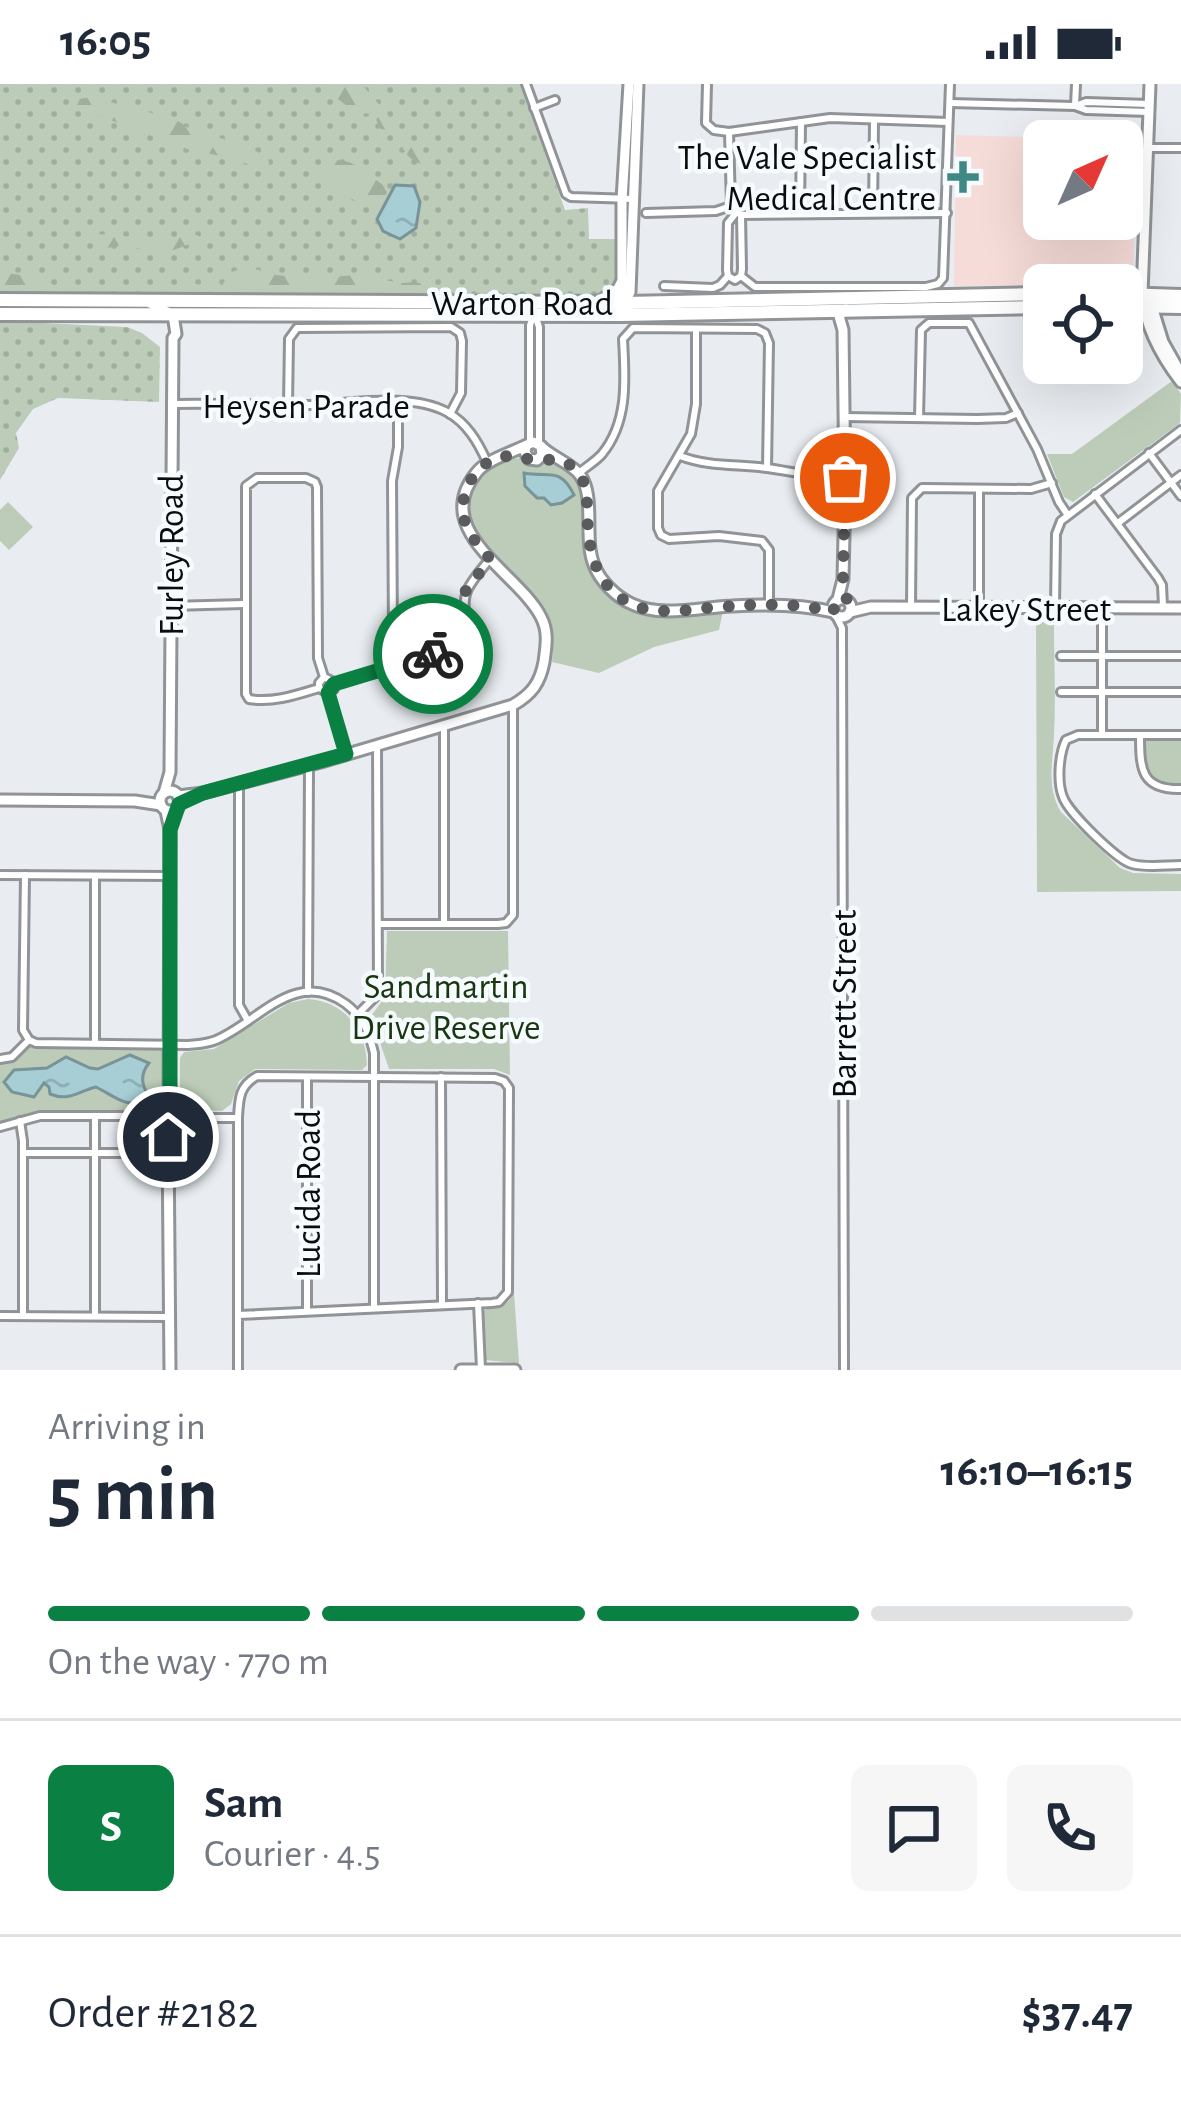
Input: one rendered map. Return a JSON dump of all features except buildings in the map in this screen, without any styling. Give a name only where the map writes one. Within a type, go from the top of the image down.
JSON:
[{"type":"main road","name":"Warton Road","points":[[0,300],[601,302],[619,290],[820,299],[1023,294]]},
{"type":"main road","points":[[1143,302],[1181,296]]},
{"type":"main road","points":[[1143,300],[1181,308]]},
{"type":"main road","name":"Warton Road","points":[[0,312],[534,315],[1023,307]]},
{"type":"street","points":[[526,84],[566,194],[628,200]]},
{"type":"street","points":[[612,314],[626,293],[634,84]]},
{"type":"street","points":[[707,84],[706,123],[714,130],[756,130],[830,118],[948,122]]},
{"type":"street","points":[[729,132],[741,276],[755,287],[938,284],[944,278],[950,84]]},
{"type":"street","points":[[1075,106],[1076,84]]},
{"type":"street","points":[[1150,84],[1146,301],[1181,378]]},
{"type":"street","points":[[534,108],[555,100]]},
{"type":"street","points":[[949,103],[1149,108]]},
{"type":"street","points":[[873,213],[874,120]]},
{"type":"street","points":[[800,214],[801,121]]},
{"type":"street","points":[[1148,148],[1181,148]]},
{"type":"street","points":[[664,286],[720,285],[728,276],[728,223],[736,211]]},
{"type":"street","points":[[646,213],[947,213]]},
{"type":"street","points":[[728,276],[735,280],[741,276]]},
{"type":"street","points":[[626,293],[643,314]]},
{"type":"street","points":[[820,299],[844,311],[859,298]]},
{"type":"street","points":[[145,302],[173,315],[190,302]]},
{"type":"street","points":[[508,302],[527,308],[539,327],[534,449]]},
{"type":"street","points":[[534,315],[554,302]]},
{"type":"street","name":"Barrett Street","points":[[844,311],[839,316],[845,478],[844,1370]]},
{"type":"street","name":"Furley Road","points":[[170,1370],[173,338],[169,320],[173,315]]},
{"type":"street","points":[[919,418],[920,334],[929,322],[972,326],[1067,514]]},
{"type":"street","points":[[289,405],[290,339],[297,328],[451,327],[462,341],[461,393],[450,414]]},
{"type":"street","points":[[0,800],[170,801],[444,727],[527,697],[539,682],[547,635],[536,608],[477,544],[462,510],[466,489],[487,462],[508,455],[534,449],[579,473],[602,453],[618,425],[626,388],[623,339],[633,328],[757,329],[765,333],[769,343],[767,468]]},
{"type":"street","points":[[696,329],[691,434],[658,491],[659,532],[669,539],[719,536],[762,541],[769,550],[769,605]]},
{"type":"street","name":"Heysen Parade","points":[[171,404],[343,401],[433,406],[450,414],[475,438],[487,462]]},
{"type":"street","points":[[398,402],[392,482],[393,635],[401,663]]},
{"type":"street","points":[[844,417],[1004,418],[1018,413]]},
{"type":"street","points":[[1054,608],[1056,534],[1061,521],[1181,430]]},
{"type":"street","points":[[1149,453],[1181,496]]},
{"type":"street","points":[[680,456],[701,464],[845,478]]},
{"type":"street","name":"Lakey Street","points":[[579,473],[587,490],[588,540],[594,565],[603,581],[632,604],[666,611],[769,605],[1181,608]]},
{"type":"street","points":[[1118,524],[1181,476]]},
{"type":"street","points":[[319,688],[272,700],[249,698],[245,688],[246,486],[257,478],[306,478],[317,487],[318,658],[324,677]]},
{"type":"street","points":[[911,608],[914,493],[922,488],[1031,489],[1052,483]]},
{"type":"street","points":[[979,490],[979,608]]},
{"type":"street","points":[[1095,494],[1161,581],[1163,608]]},
{"type":"street","points":[[328,693],[334,684],[466,641],[465,592],[490,559]]},
{"type":"street","points":[[170,604],[245,604]]},
{"type":"street","points":[[1102,608],[1102,735]]},
{"type":"street","points":[[1061,656],[1181,656]]},
{"type":"street","points":[[324,677],[334,684]]},
{"type":"street","points":[[324,677],[319,688],[328,693]]},
{"type":"street","points":[[1061,692],[1181,692]]},
{"type":"street","points":[[328,693],[346,754]]},
{"type":"street","points":[[378,924],[506,923],[513,915],[514,705]]},
{"type":"street","points":[[444,727],[444,924]]},
{"type":"street","points":[[1181,735],[1078,735],[1066,740],[1061,790],[1065,803],[1123,861],[1139,866],[1181,865]]},
{"type":"street","points":[[1140,735],[1144,775],[1160,788],[1181,789]]},
{"type":"street","points":[[358,1014],[376,995],[378,986],[377,745]]},
{"type":"street","points":[[308,992],[309,765]]},
{"type":"street","points":[[238,783],[239,1005],[248,1021]]},
{"type":"street","points":[[0,875],[170,876]]},
{"type":"street","points":[[25,875],[23,1030],[36,1043],[212,1042],[286,997],[308,992],[339,999],[358,1014],[371,1040],[374,1077],[374,1308]]},
{"type":"street","points":[[94,876],[95,1043]]},
{"type":"street","points":[[0,1059],[12,1057],[29,1040]]},
{"type":"street","points":[[238,1315],[500,1302],[508,1292],[509,1088],[504,1081],[257,1076],[244,1085],[238,1118],[238,1315],[238,1370]]},
{"type":"street","name":"Lucida Road","points":[[307,1077],[307,1311]]},
{"type":"street","points":[[441,1077],[442,1305]]},
{"type":"street","points":[[0,1127],[40,1116],[238,1118]]},
{"type":"street","points":[[95,1116],[95,1315]]},
{"type":"street","points":[[20,1121],[22,1316]]},
{"type":"street","points":[[23,1154],[168,1153]]},
{"type":"street","points":[[478,1304],[481,1369]]},
{"type":"street","points":[[0,1316],[168,1317]]},
{"type":"street","points":[[460,1370],[514,1370]]},
{"type":"shaded area","points":[[956,135],[1023,137],[1023,240],[1134,240],[1133,264],[1023,264],[1023,286],[954,286]]},
{"type":"green space","points":[[0,84],[520,84],[565,210],[588,208],[589,239],[620,239],[619,283],[612,292],[598,296],[0,294]]},
{"type":"green space","points":[[318,84],[364,87],[428,162],[412,159],[392,130],[381,129],[375,118],[359,115]]},
{"type":"green space","points":[[90,97],[175,119],[190,129],[250,147],[270,165],[259,169],[187,149],[79,108],[80,99]]},
{"type":"green space","points":[[336,160],[357,166],[387,187],[375,210],[346,195],[324,174]]},
{"type":"green space","points":[[88,233],[163,240],[197,235],[203,239],[163,254],[125,245],[106,248],[86,241]]},
{"type":"green space","points":[[249,267],[294,277],[313,272],[415,282],[445,293],[151,293],[155,286],[172,287],[184,281],[221,286],[231,272]]},
{"type":"green space","points":[[0,272],[46,279],[54,286],[101,288],[0,290]]},
{"type":"green space","points":[[0,321],[127,327],[142,333],[160,347],[159,402],[58,398],[33,409],[16,433],[19,448],[0,480]]},
{"type":"green space","points":[[1172,381],[1181,394],[1180,423],[1073,502],[1064,497],[1047,454],[1072,454]]},
{"type":"green space","points":[[519,458],[558,462],[572,471],[582,488],[587,564],[610,595],[651,615],[723,611],[719,630],[654,647],[599,673],[552,662],[548,617],[481,540],[472,523],[470,505],[479,480],[493,466]]},
{"type":"green space","points":[[8,502],[33,527],[9,550],[0,541],[0,510]]},
{"type":"green space","points":[[1036,615],[1050,616],[1054,625],[1051,774],[1061,812],[1120,868],[1133,873],[1181,874],[1181,891],[1037,892]]},
{"type":"green space","points":[[1152,737],[1181,739],[1181,783],[1166,786],[1145,771],[1142,743]]},
{"type":"green space","name":"Sandmartin Drive Reserve","points":[[387,931],[508,931],[510,1075],[494,1069],[389,1069],[371,1016],[385,997]]},
{"type":"green space","points":[[308,999],[343,1012],[358,1029],[366,1052],[367,1065],[362,1070],[255,1069],[239,1081],[231,1104],[222,1111],[200,1110],[180,1099],[184,1052],[214,1049],[289,1003]]},
{"type":"green space","points":[[28,1046],[162,1048],[163,1100],[143,1111],[54,1111],[21,1115],[0,1124],[0,1061],[14,1058]]},
{"type":"green space","points":[[514,1293],[519,1363],[484,1360],[482,1313],[489,1306],[508,1302]]},
{"type":"water","points":[[395,185],[414,186],[420,202],[416,228],[400,239],[383,231],[377,219]]},
{"type":"water","points":[[524,473],[559,477],[574,495],[551,505],[525,486]]},
{"type":"water","points":[[130,1055],[149,1063],[143,1080],[149,1096],[135,1103],[96,1087],[57,1096],[44,1083],[34,1097],[12,1092],[4,1082],[14,1070],[47,1068],[66,1057],[98,1069]]},
{"type":"way so far","points":[[433,654],[466,641],[466,587],[490,559],[477,544],[462,510],[466,489],[487,462],[508,455],[556,458],[579,473],[587,490],[588,540],[603,581],[632,604],[666,611],[758,605],[833,612],[836,601],[847,601],[843,579],[845,478]]},
{"type":"place","name":"The Vale Specialist Medical Centre","points":[[963,177]]},
{"type":"route","points":[[168,1137],[177,1115],[170,1086],[170,830],[175,810],[203,793],[346,754],[328,693],[334,684],[433,654]]}]
